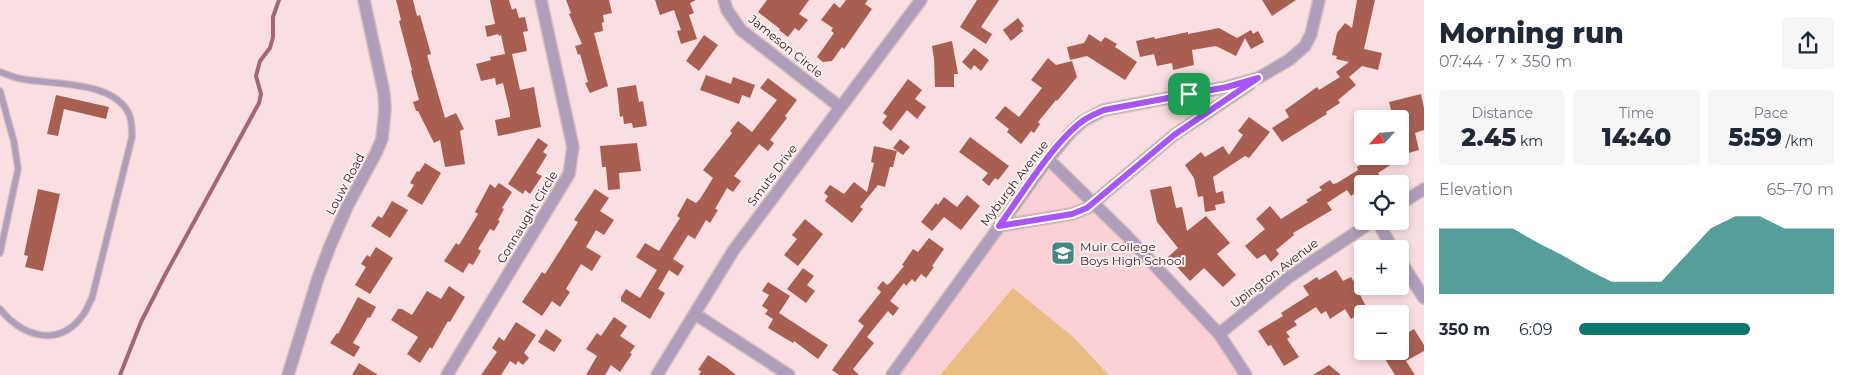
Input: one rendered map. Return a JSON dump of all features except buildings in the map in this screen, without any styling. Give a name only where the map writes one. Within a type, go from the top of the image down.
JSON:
[{"type":"street","name":"Louw Road","points":[[291,374],[318,278],[330,246],[348,205],[382,139],[385,109],[384,94],[364,0]]},
{"type":"street","name":"Connaught Circle","points":[[446,375],[569,174],[572,156],[570,132],[541,0]]},
{"type":"street","name":"Jameson Circle","points":[[724,0],[733,21],[741,30],[840,107]]},
{"type":"street","name":"Smuts Drive","points":[[657,375],[733,251],[921,0]]},
{"type":"street","name":"Myburgh Avenue","points":[[892,375],[1048,159],[1083,121],[1104,110],[1227,87],[1258,78],[1289,60],[1305,46],[1311,34],[1319,0]]},
{"type":"street","points":[[999,226],[1072,214],[1087,208],[1174,135],[1258,78]]},
{"type":"street","points":[[1048,159],[1093,202],[1219,334],[1246,375]]},
{"type":"street","points":[[1409,198],[1424,189]]},
{"type":"street","name":"Upington Avenue","points":[[1219,334],[1289,276],[1361,230]]},
{"type":"street","points":[[1409,274],[1424,298]]},
{"type":"street","points":[[695,314],[789,375]]},
{"type":"lane","points":[[0,72],[21,79],[84,86],[110,96],[129,113],[132,136],[92,298],[83,315],[65,331],[55,335],[43,336],[31,334],[20,328],[9,320],[0,309]]},
{"type":"lane","points":[[0,91],[14,142],[18,169],[0,253]]},
{"type":"shaded area","name":"Muir College Boys High School","points":[[1048,157],[1218,335],[1247,375],[894,375]]},
{"type":"shaded area","points":[[1013,288],[1072,336],[1109,375],[940,375]]},
{"type":"waterway","points":[[120,375],[141,322],[165,275],[259,103],[261,94],[256,76],[260,61],[270,48],[273,37],[273,17],[279,0]]},
{"type":"place","name":"Muir College Boys High School","points":[[1063,253]]},
{"type":"route","points":[[1258,78],[1155,149],[1087,208],[1072,214],[999,226],[1060,144],[1083,121],[1104,110],[1189,94],[1241,84],[1258,78]]}]
